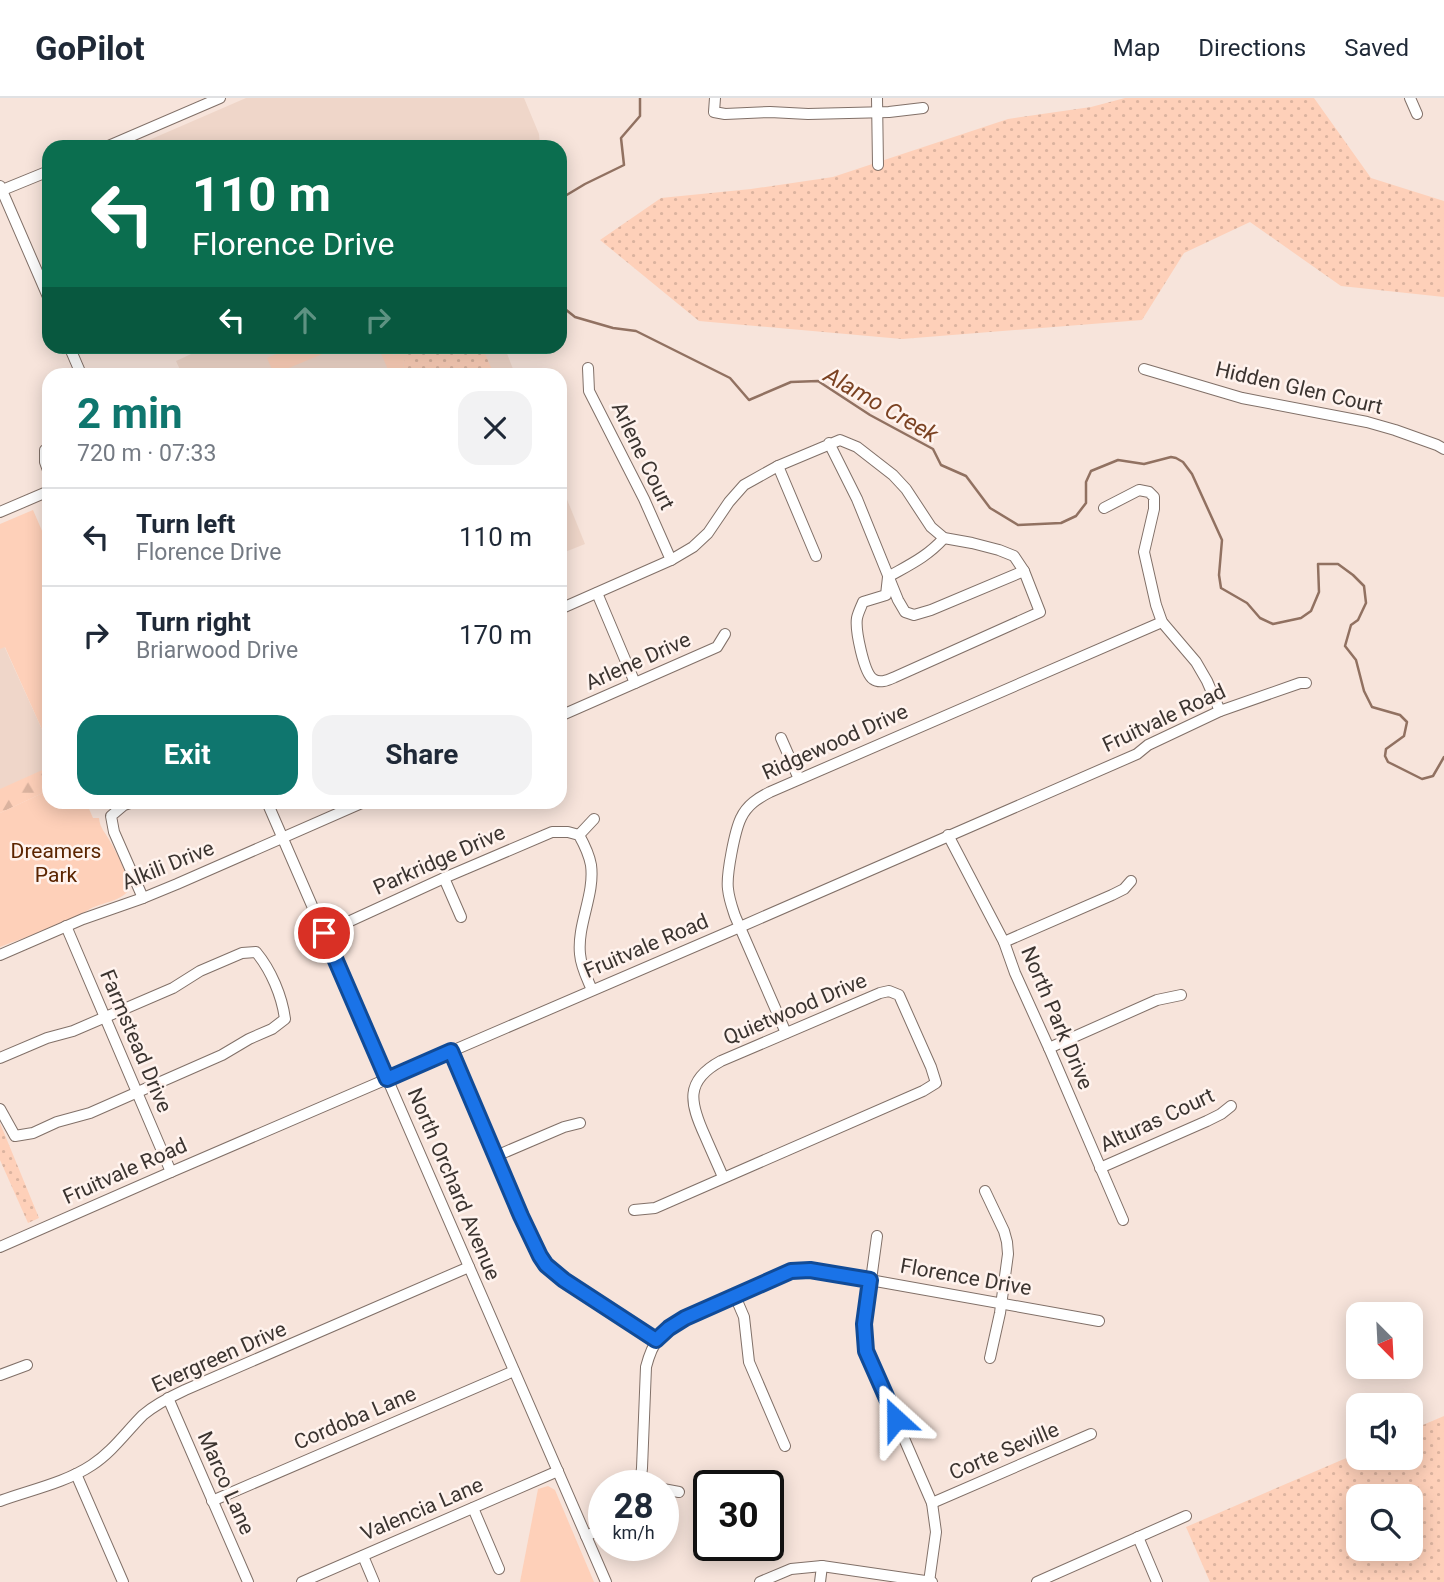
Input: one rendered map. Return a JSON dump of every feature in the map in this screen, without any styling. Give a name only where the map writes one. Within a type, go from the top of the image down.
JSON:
[{"type":"street","points":[[122,140],[219,98]]},
{"type":"street","points":[[715,98],[714,112],[725,114],[877,112],[923,108]]},
{"type":"street","points":[[877,98],[878,165]]},
{"type":"street","points":[[1410,98],[1417,114]]},
{"type":"street","points":[[42,174],[1,189],[42,283]]},
{"type":"street","name":"Arlene Court","points":[[588,369],[589,391],[644,499],[671,560]]},
{"type":"street","name":"Hidden Glen Court","points":[[1144,369],[1242,398],[1367,422],[1444,449]]},
{"type":"street","points":[[567,606],[671,560],[693,547],[708,533],[744,485],[778,466],[840,440],[857,447],[893,475],[906,489],[931,527],[944,538],[985,546],[1014,556],[1024,571],[1040,612],[895,677],[876,681],[870,677],[865,664],[857,632],[857,618],[863,602],[886,595],[888,577]]},
{"type":"street","points":[[830,443],[905,612],[914,615],[931,611],[1024,571]]},
{"type":"street","points":[[778,466],[816,556]]},
{"type":"street","points":[[1104,508],[1139,490],[1149,492],[1154,497],[1154,509],[1144,552],[1156,605],[1162,622],[1196,662],[1208,681],[1220,711]]},
{"type":"street","points":[[0,512],[42,494]]},
{"type":"street","points":[[888,577],[932,551],[944,538]]},
{"type":"street","points":[[597,593],[635,683]]},
{"type":"street","name":"Ridgewood Drive","points":[[786,1033],[730,904],[727,886],[737,831],[748,807],[757,798],[799,779],[1162,622]]},
{"type":"street","name":"Arlene Drive","points":[[567,713],[717,647],[725,635]]},
{"type":"street","name":"Fruitvale Road","points":[[0,1247],[1137,754],[1147,745],[1220,711],[1300,683],[1307,683]]},
{"type":"street","points":[[781,738],[799,779]]},
{"type":"street","points":[[119,809],[111,816],[114,832],[143,898]]},
{"type":"street","name":"North Orchard Avenue","points":[[270,809],[606,1582]]},
{"type":"street","points":[[283,837],[348,809]]},
{"type":"street","points":[[592,990],[582,968],[580,954],[591,868],[586,848],[579,835],[594,820]]},
{"type":"street","name":"Parkridge Drive","points":[[324,933],[552,832],[579,835]]},
{"type":"street","name":"North Park Drive","points":[[948,835],[1004,942],[1123,1220]]},
{"type":"street","name":"Alkili Drive","points":[[0,955],[102,911],[143,898],[283,837]]},
{"type":"street","points":[[444,878],[461,917]]},
{"type":"street","points":[[1004,942],[1112,895],[1124,889],[1131,881]]},
{"type":"street","name":"Farmstead Drive","points":[[66,926],[171,1172]]},
{"type":"street","points":[[0,1058],[47,1038],[73,1031],[173,988],[242,953],[256,952],[265,963],[283,1005],[285,1019],[272,1029],[222,1055],[90,1113],[57,1122],[33,1133],[15,1136],[0,1109]]},
{"type":"street","name":"Quietwood Drive","points":[[895,992],[903,1001],[936,1083],[723,1177],[694,1112],[692,1099],[695,1087],[701,1076],[714,1065],[786,1033],[880,993],[895,992]]},
{"type":"street","points":[[1049,1048],[1157,1000],[1181,995]]},
{"type":"street","points":[[451,1051],[521,1216],[546,1265],[564,1280],[656,1340],[646,1367],[642,1470]]},
{"type":"street","name":"Alturas Court","points":[[1100,1168],[1207,1121],[1231,1106]]},
{"type":"street","points":[[496,1156],[564,1127],[580,1123]]},
{"type":"street","points":[[634,1210],[655,1208],[723,1177]]},
{"type":"street","points":[[985,1191],[1007,1242],[1008,1254],[990,1358]]},
{"type":"street","points":[[760,1582],[791,1569],[822,1566],[930,1582],[936,1532],[932,1503],[866,1351],[864,1324],[877,1236]]},
{"type":"street","name":"Evergreen Drive","points":[[0,1501],[91,1466],[106,1455],[142,1416],[168,1398],[469,1267]]},
{"type":"street","name":"Florence Drive","points":[[656,1340],[685,1318],[799,1269],[1099,1321]]},
{"type":"street","points":[[735,1296],[744,1317],[750,1362],[785,1446]]},
{"type":"street","points":[[0,1375],[27,1365]]},
{"type":"street","name":"Cordoba Lane","points":[[212,1501],[514,1371]]},
{"type":"street","name":"Marco Lane","points":[[168,1398],[248,1582]]},
{"type":"street","name":"Corte Seville","points":[[932,1503],[1091,1434]]},
{"type":"street","name":"Valencia Lane","points":[[302,1582],[558,1471]]},
{"type":"street","points":[[76,1474],[123,1582]]},
{"type":"street","points":[[473,1508],[499,1569]]},
{"type":"street","points":[[1037,1582],[1186,1517]]},
{"type":"street","points":[[1138,1537],[1157,1582]]},
{"type":"street","points":[[363,1556],[374,1582]]},
{"type":"street","points":[[820,1582],[822,1566]]},
{"type":"shaded area","points":[[246,98],[524,98],[539,140],[149,140]]},
{"type":"shaded area","points":[[191,354],[507,354],[513,368],[179,368],[176,361]]},
{"type":"shaded area","points":[[567,499],[585,544],[567,551]]},
{"type":"shaded area","points":[[0,637],[42,730],[42,771],[0,790]]},
{"type":"green space","points":[[1125,98],[1314,98],[1371,178],[1444,201],[1444,297],[1341,286],[1250,222],[1184,253],[1142,320],[902,339],[699,321],[600,240],[661,198],[833,177],[1008,119],[1091,107]]},
{"type":"green space","points":[[276,354],[323,354],[289,368],[271,368],[267,358]]},
{"type":"green space","points":[[381,354],[407,354],[403,368],[387,368]]},
{"type":"green space","points":[[407,354],[485,354],[491,368],[403,368]]},
{"type":"green space","points":[[33,510],[42,531],[42,729],[5,647],[0,649],[0,524]]},
{"type":"green space","points":[[42,770],[42,793],[0,813],[0,789]]},
{"type":"green space","name":"Dreamers Park","points":[[42,793],[42,809],[89,809],[93,818],[99,818],[123,866],[129,890],[116,899],[0,947],[0,813]]},
{"type":"green space","points":[[0,1123],[39,1218],[28,1223],[0,1160]]},
{"type":"green space","points":[[1444,1416],[1444,1582],[1210,1582],[1186,1527],[1346,1458],[1346,1470],[1423,1470],[1423,1425]]},
{"type":"green space","points":[[548,1486],[555,1490],[594,1582],[520,1582],[538,1489]]},
{"type":"waterway","name":"Alamo Creek","points":[[567,195],[624,165],[621,138],[640,116],[640,98]]},
{"type":"waterway","name":"Alamo Creek","points":[[567,311],[575,317],[613,328],[636,331],[730,378],[749,400],[791,382],[818,381],[870,415],[933,449],[941,465],[966,476],[990,508],[1018,525],[1061,523],[1076,516],[1086,503],[1086,482],[1091,471],[1118,460],[1144,464],[1176,458],[1183,462],[1192,474],[1222,540],[1219,575],[1221,588],[1247,603],[1260,618],[1273,624],[1301,618],[1311,611],[1319,592],[1318,564],[1338,564],[1364,586],[1366,603],[1358,620],[1351,625],[1345,646],[1356,660],[1364,691],[1372,707],[1400,715],[1407,722],[1404,736],[1386,749],[1385,756],[1388,762],[1422,779],[1433,776],[1444,757]]},
{"type":"route","points":[[324,933],[387,1079],[451,1051],[521,1216],[540,1256],[554,1273],[656,1340],[685,1318],[791,1271],[810,1270],[870,1280],[864,1324],[866,1351],[896,1419]]}]
